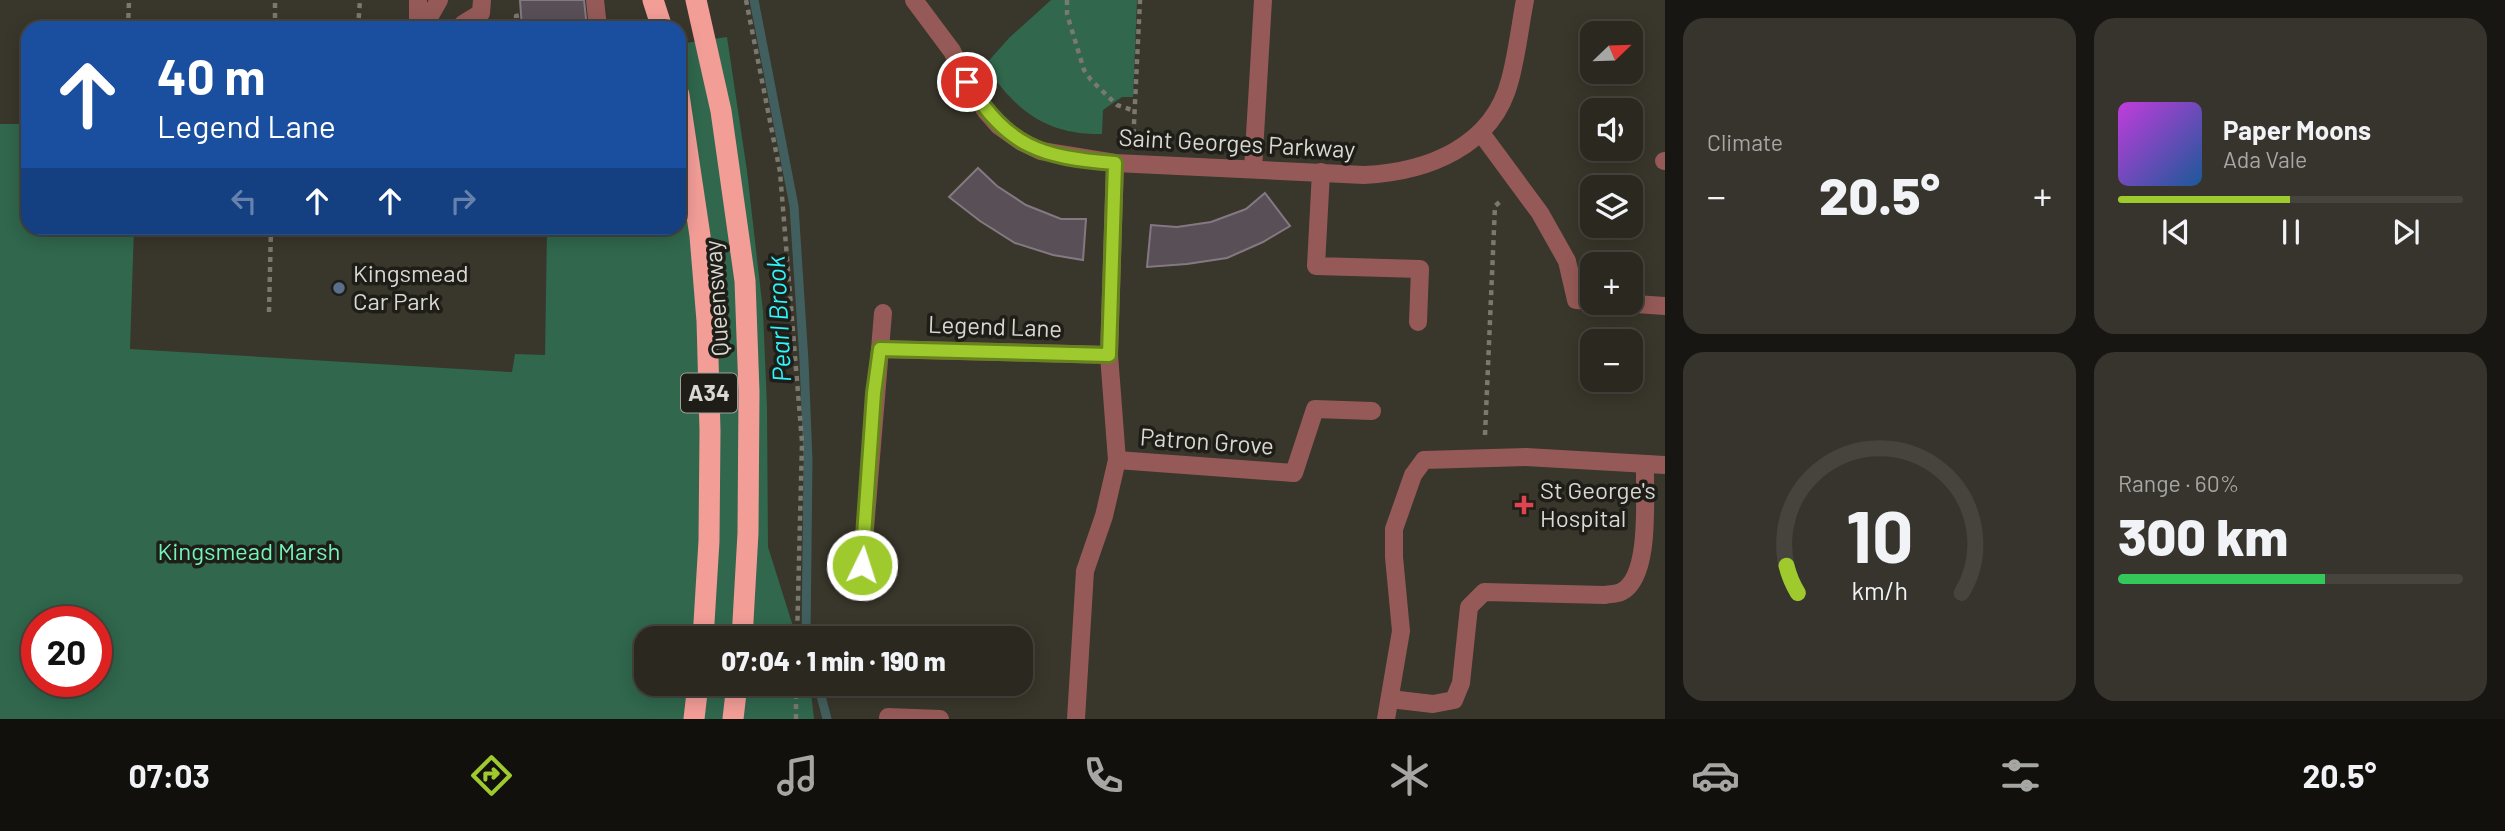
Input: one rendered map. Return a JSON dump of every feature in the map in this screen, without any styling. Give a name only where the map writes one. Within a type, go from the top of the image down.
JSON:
[{"type":"highway","points":[[653,0],[660,21]]},
{"type":"highway","name":"Queensway","points":[[696,0],[722,111],[745,281],[749,392],[748,520],[743,626]]},
{"type":"highway","name":"Queensway","points":[[686,142],[700,236],[707,321],[709,541],[704,626]]},
{"type":"highway","points":[[694,719],[697,696]]},
{"type":"highway","points":[[733,719],[736,696]]},
{"type":"street","points":[[418,0],[420,21]]},
{"type":"street","points":[[425,21],[439,0]]},
{"type":"street","points":[[470,21],[481,13],[482,0]]},
{"type":"street","points":[[595,0],[597,21]]},
{"type":"street","name":"Saint Georges Parkway","points":[[914,0],[952,51],[985,110],[999,126],[1020,141],[1041,151],[1124,162],[1364,175],[1394,173],[1426,165],[1455,151],[1480,133],[1495,113],[1510,82],[1525,0]]},
{"type":"street","points":[[1253,169],[1263,0]]},
{"type":"street","points":[[1480,133],[1540,213],[1567,261],[1576,300],[1580,300]]},
{"type":"street","points":[[1076,719],[1085,571],[1104,516],[1116,460],[1109,355],[1124,162]]},
{"type":"street","points":[[1321,172],[1316,266],[1420,269],[1418,322]]},
{"type":"street","points":[[1643,304],[1665,306]]},
{"type":"street","points":[[862,565],[874,393],[883,313]]},
{"type":"street","name":"Legend Lane","points":[[880,349],[1109,355]]},
{"type":"street","name":"Patron Grove","points":[[1116,460],[1294,473],[1314,409],[1372,411]]},
{"type":"street","points":[[1386,719],[1401,631],[1394,529],[1413,475],[1424,460],[1526,457],[1665,465]]},
{"type":"street","points":[[1390,699],[1433,704],[1454,700],[1461,683],[1469,607],[1484,592],[1605,595],[1622,592],[1635,579],[1643,556],[1645,464]]},
{"type":"street","points":[[888,717],[940,719]]},
{"type":"path","points":[[128,21],[129,0]]},
{"type":"path","points":[[275,0],[275,21]]},
{"type":"path","points":[[358,21],[360,0]]},
{"type":"path","points":[[746,0],[780,172],[802,442],[797,626]]},
{"type":"path","points":[[1066,0],[1084,70],[1117,105],[1135,111]]},
{"type":"path","points":[[1124,162],[1135,111],[1140,0]]},
{"type":"path","points":[[516,21],[516,16],[521,15]]},
{"type":"path","points":[[1484,458],[1495,206],[1519,185]]},
{"type":"path","points":[[269,312],[271,235]]},
{"type":"path","points":[[796,696],[796,719]]},
{"type":"green space","points":[[1051,0],[1137,0],[1133,97],[1122,97],[1103,110],[1102,134],[1064,130],[1034,117],[1008,95],[985,65],[1009,38]]},
{"type":"green space","name":"Kingsmead Marsh","points":[[727,37],[747,171],[763,311],[768,547],[793,626],[634,626],[634,696],[811,696],[814,719],[0,719],[0,124],[21,124],[21,235],[134,235],[130,349],[512,372],[515,354],[545,355],[547,235],[686,235],[686,43]]},
{"type":"building","points":[[520,0],[584,0],[586,21],[522,21]]},
{"type":"building","points":[[978,168],[997,186],[1026,205],[1061,219],[1086,219],[1083,260],[1053,255],[1015,243],[949,197]]},
{"type":"building","points":[[1265,193],[1290,226],[1227,258],[1147,267],[1151,225],[1177,227],[1211,222],[1246,209]]},
{"type":"waterway","name":"Pearl Brook","points":[[754,0],[794,206],[808,461],[806,626]]},
{"type":"waterway","name":"Pearl Brook","points":[[821,696],[827,719]]},
{"type":"place","name":"Kingsmead Car Park","points":[[339,288]]},
{"type":"place","name":"St George's Hospital","points":[[1524,505]]},
{"type":"route","points":[[862,565],[874,393],[880,349],[1109,355],[1115,163],[1041,151],[1020,141],[999,126],[967,82]]}]
